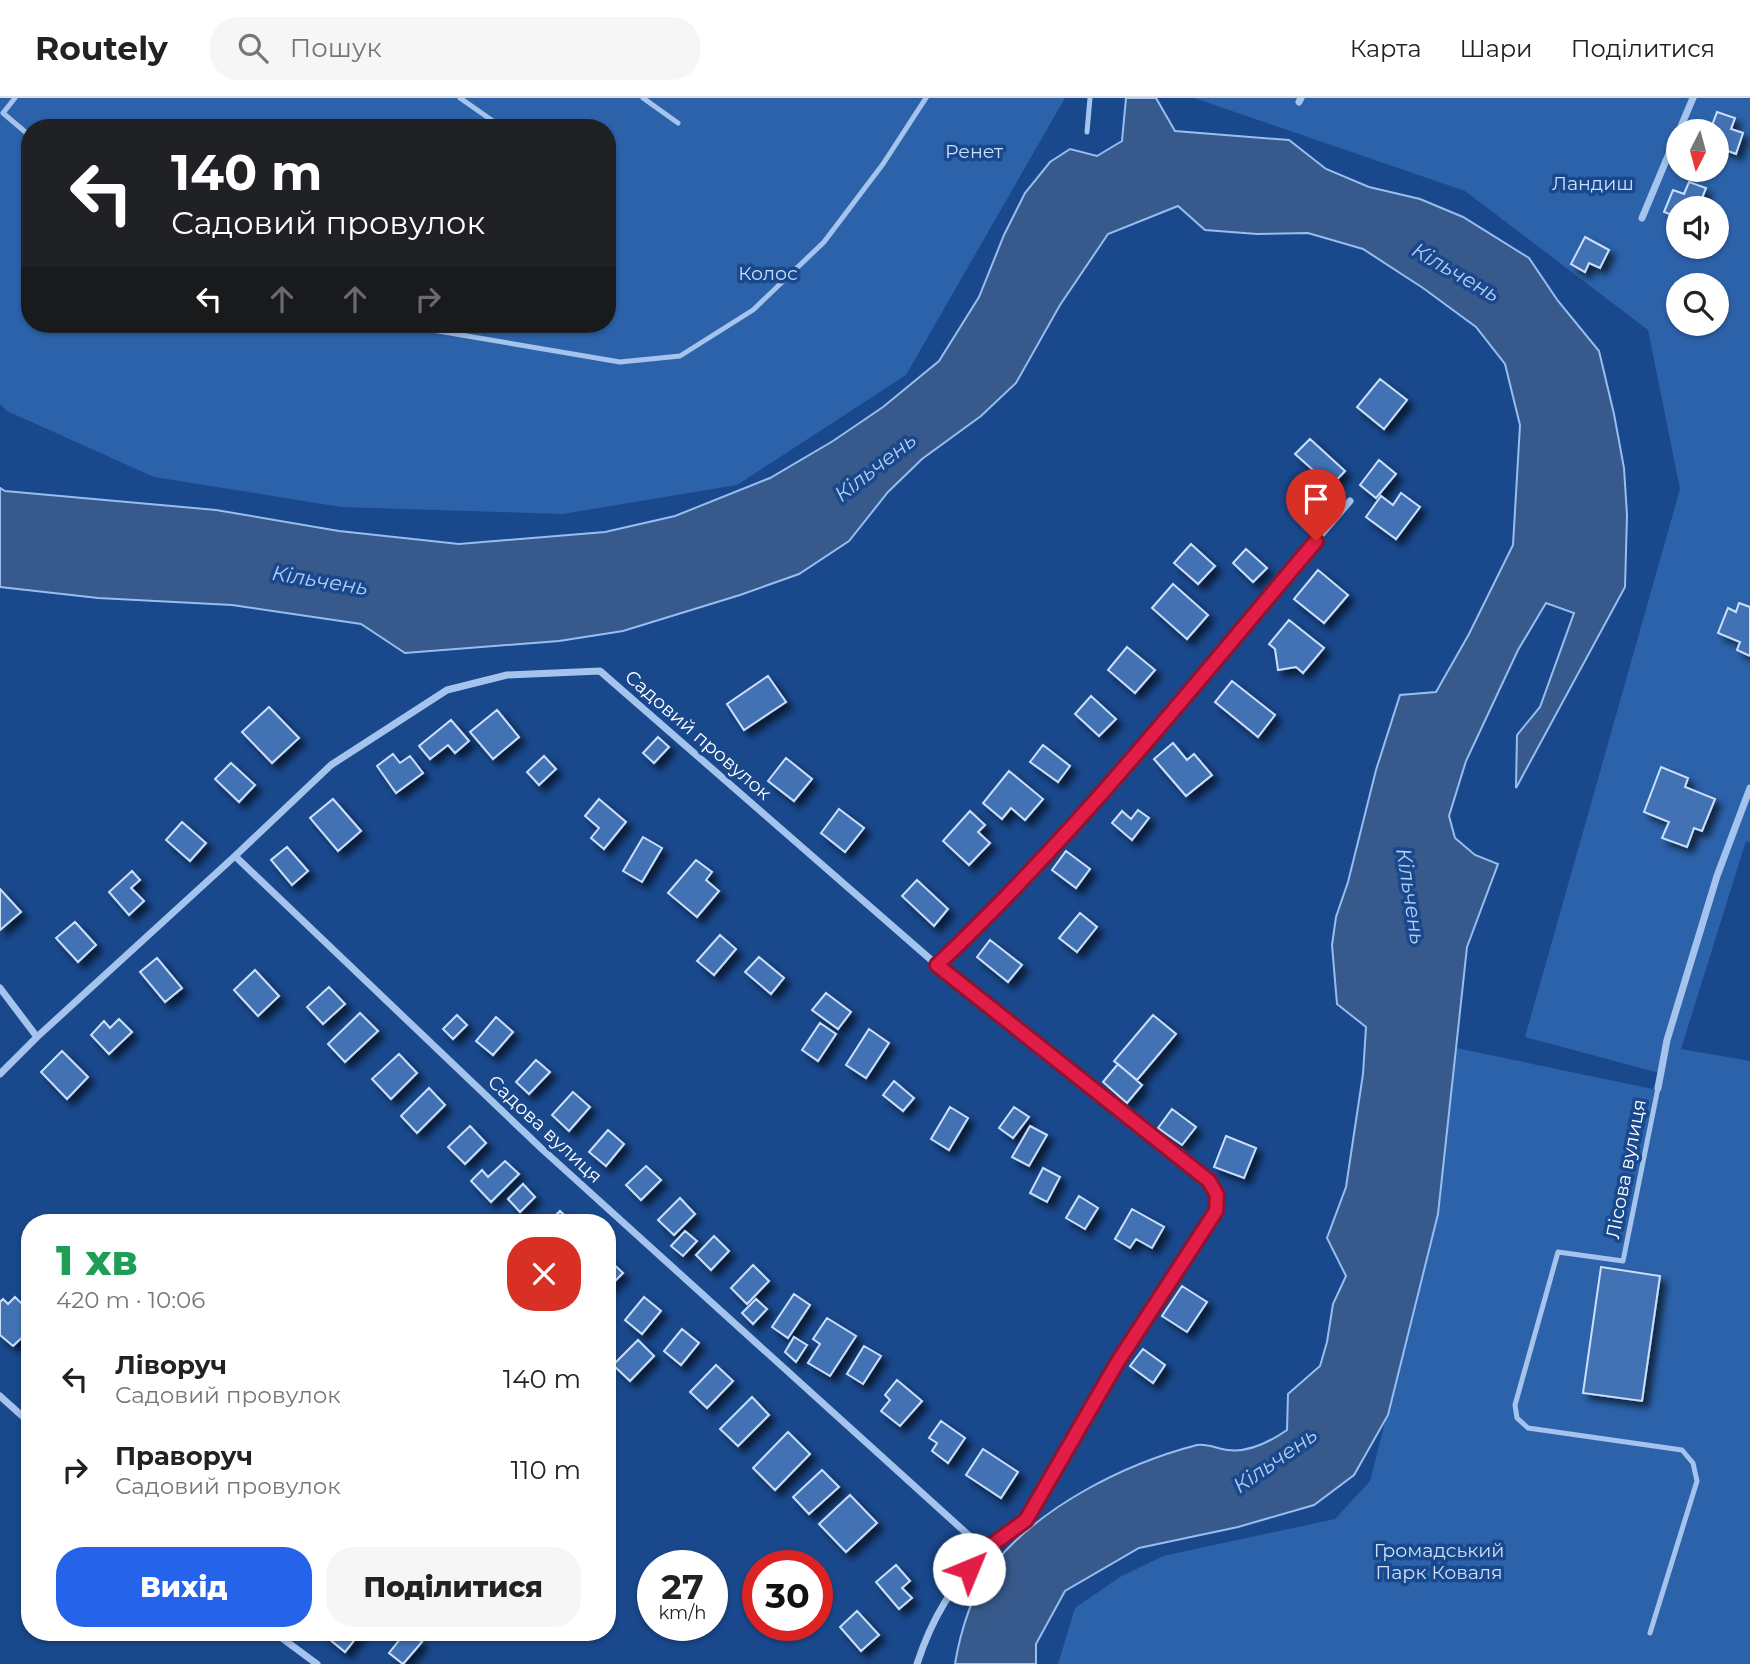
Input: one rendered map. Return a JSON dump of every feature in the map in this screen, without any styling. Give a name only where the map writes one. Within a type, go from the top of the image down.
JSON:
[{"type":"street","points":[[1684,119],[1693,98]]},
{"type":"street","points":[[1642,218],[1666,162]]},
{"type":"street","points":[[937,965],[997,908],[1113,778],[1350,501]]},
{"type":"street","name":"Садовий провулок","points":[[236,856],[331,765],[447,691],[508,675],[600,671],[937,965],[1209,1181],[1217,1195],[1216,1211],[1117,1363],[1026,1520],[985,1550]]},
{"type":"street","name":"Лісова вулиця","points":[[1658,1088],[1667,1040],[1713,888],[1750,788]]},
{"type":"street","points":[[0,1074],[236,856]]},
{"type":"street","name":"Садова вулиця","points":[[236,856],[542,1149],[614,1214]]},
{"type":"street","points":[[0,988],[37,1037]]},
{"type":"street","name":"Садова вулиця","points":[[616,1216],[985,1550]]},
{"type":"street","points":[[0,1396],[21,1415]]},
{"type":"street","points":[[917,1664],[928,1633],[953,1587],[985,1550]]},
{"type":"street","points":[[286,1641],[317,1664]]},
{"type":"lane","points":[[15,98],[4,113],[21,128]]},
{"type":"lane","points":[[460,98],[490,119]]},
{"type":"lane","points":[[643,98],[678,123]]},
{"type":"lane","points":[[450,333],[620,362],[680,356],[752,310],[824,242],[883,164],[926,98]]},
{"type":"lane","points":[[1087,132],[1090,98]]},
{"type":"lane","name":"Лісова вулиця","points":[[1650,1633],[1697,1481],[1693,1463],[1682,1450],[1528,1428],[1517,1418],[1515,1405],[1558,1252],[1623,1261],[1658,1088]]},
{"type":"green space","name":"Колос","points":[[0,98],[1065,98],[906,375],[737,485],[563,514],[341,507],[154,477],[7,411],[0,404]]},
{"type":"green space","points":[[1194,98],[1750,98],[1750,842],[1746,841],[1681,1049],[1750,1061],[1750,1664],[1058,1664],[1075,1608],[1120,1577],[1163,1556],[1335,1519],[1370,1481],[1438,1214],[1456,1048],[1653,1089],[1659,1073],[1525,1037],[1680,489],[1648,330],[1465,191]]},
{"type":"water","name":"Кільчень","points":[[1126,98],[1156,98],[1175,131],[1289,140],[1326,169],[1369,187],[1420,199],[1463,217],[1529,258],[1558,301],[1599,351],[1624,468],[1627,515],[1625,587],[1516,788],[1517,735],[1540,707],[1574,613],[1546,603],[1518,650],[1466,761],[1449,816],[1455,838],[1475,855],[1498,864],[1467,947],[1438,1214],[1388,1415],[1354,1475],[1314,1505],[1238,1527],[1139,1548],[1065,1591],[1036,1644],[1036,1664],[955,1664],[964,1625],[979,1586],[993,1565],[1035,1524],[1086,1490],[1141,1463],[1197,1445],[1244,1450],[1274,1438],[1287,1430],[1288,1394],[1320,1366],[1333,1304],[1346,1276],[1327,1238],[1346,1187],[1363,1074],[1366,1027],[1337,1004],[1332,945],[1336,917],[1348,882],[1376,770],[1400,695],[1436,692],[1469,634],[1513,545],[1520,425],[1505,364],[1476,327],[1363,249],[1308,233],[1257,234],[1205,230],[1178,206],[1108,234],[1060,305],[1016,383],[981,416],[922,459],[888,492],[849,541],[799,574],[740,595],[623,631],[559,641],[405,653],[361,624],[232,605],[98,598],[0,587],[0,488],[5,491],[216,510],[339,531],[459,544],[605,532],[675,516],[770,478],[833,441],[883,407],[939,361],[979,297],[1004,235],[1025,193],[1050,162],[1070,149],[1097,156],[1122,141]]},
{"type":"building","points":[[1717,112],[1735,118],[1731,129],[1743,133],[1736,154],[1729,151],[1729,119],[1714,119]]},
{"type":"building","points":[[1689,182],[1706,188],[1703,196],[1671,196],[1673,190],[1684,194]]},
{"type":"building","points":[[1585,237],[1609,250],[1600,268],[1589,263],[1585,272],[1571,264]]},
{"type":"building","points":[[1380,379],[1407,400],[1384,429],[1357,407]]},
{"type":"building","points":[[1310,439],[1345,471],[1331,486],[1295,454]]},
{"type":"building","points":[[1379,460],[1396,474],[1376,498],[1360,485]]},
{"type":"building","points":[[1306,481],[1328,497],[1316,513],[1294,498]]},
{"type":"building","points":[[1401,493],[1420,507],[1396,539],[1366,517],[1381,496],[1393,505]]},
{"type":"building","points":[[1191,544],[1215,566],[1198,584],[1174,563]]},
{"type":"building","points":[[1246,549],[1267,568],[1253,582],[1233,563]]},
{"type":"building","points":[[1318,570],[1348,595],[1324,623],[1294,599]]},
{"type":"building","points":[[1173,584],[1208,615],[1187,639],[1152,608]]},
{"type":"building","points":[[1739,603],[1750,607],[1750,656],[1737,650],[1740,642],[1718,633],[1728,608],[1736,612]]},
{"type":"building","points":[[1289,620],[1324,648],[1303,673],[1296,667],[1278,670],[1275,649],[1269,644]]},
{"type":"building","points":[[1127,647],[1155,670],[1135,693],[1108,670]]},
{"type":"building","points":[[768,676],[786,702],[744,730],[727,704]]},
{"type":"building","points":[[1232,681],[1275,715],[1258,737],[1215,702]]},
{"type":"building","points":[[1091,696],[1116,719],[1099,736],[1075,714]]},
{"type":"building","points":[[269,707],[299,738],[272,763],[242,732]]},
{"type":"building","points":[[497,710],[519,737],[493,759],[470,732]]},
{"type":"building","points":[[451,720],[469,741],[455,753],[448,745],[430,759],[419,746]]},
{"type":"building","points":[[658,737],[669,747],[654,763],[643,753]]},
{"type":"building","points":[[1173,743],[1187,760],[1194,754],[1212,775],[1186,796],[1154,759]]},
{"type":"building","points":[[1043,745],[1070,766],[1058,782],[1030,762]]},
{"type":"building","points":[[393,754],[400,763],[410,756],[423,773],[396,793],[377,766]]},
{"type":"building","points":[[544,756],[556,769],[539,785],[527,772]]},
{"type":"building","points":[[786,758],[812,779],[794,801],[768,781]]},
{"type":"building","points":[[231,763],[255,785],[239,802],[215,779]]},
{"type":"building","points":[[1661,767],[1688,778],[1685,787],[1715,799],[1702,831],[1694,828],[1687,847],[1662,838],[1669,822],[1644,812]]},
{"type":"building","points":[[1009,771],[1043,799],[1025,820],[1011,808],[1002,819],[983,803]]},
{"type":"building","points":[[333,799],[361,831],[338,851],[310,818]]},
{"type":"building","points":[[599,799],[626,822],[604,849],[591,838],[599,828],[585,816]]},
{"type":"building","points":[[839,809],[864,828],[845,852],[821,833]]},
{"type":"building","points":[[1138,810],[1149,818],[1132,840],[1112,823],[1122,811],[1131,819]]},
{"type":"building","points":[[970,811],[985,825],[978,832],[990,843],[969,865],[943,841]]},
{"type":"building","points":[[182,822],[206,843],[190,861],[166,840]]},
{"type":"building","points":[[643,837],[662,848],[642,882],[623,871]]},
{"type":"building","points":[[287,847],[308,871],[292,885],[271,860]]},
{"type":"building","points":[[1066,851],[1090,869],[1076,888],[1052,870]]},
{"type":"building","points":[[696,860],[712,872],[706,880],[719,891],[697,917],[668,893]]},
{"type":"building","points":[[132,871],[140,880],[131,888],[144,901],[129,915],[109,892]]},
{"type":"building","points":[[917,880],[948,909],[934,926],[902,896]]},
{"type":"building","points":[[0,889],[21,912],[0,930]]},
{"type":"building","points":[[1080,913],[1097,927],[1077,952],[1059,938]]},
{"type":"building","points":[[75,922],[96,945],[78,962],[56,938]]},
{"type":"building","points":[[720,935],[736,949],[714,975],[697,961]]},
{"type":"building","points":[[990,940],[1022,965],[1008,982],[977,957]]},
{"type":"building","points":[[759,957],[784,978],[771,994],[745,972]]},
{"type":"building","points":[[157,958],[182,988],[165,1002],[140,972]]},
{"type":"building","points":[[255,970],[279,996],[258,1016],[234,990]]},
{"type":"building","points":[[329,987],[345,1004],[323,1024],[307,1007]]},
{"type":"building","points":[[826,993],[851,1012],[838,1029],[812,1010]]},
{"type":"building","points":[[360,1013],[378,1031],[345,1062],[328,1044]]},
{"type":"building","points":[[457,1015],[467,1025],[453,1039],[443,1029]]},
{"type":"building","points":[[1153,1015],[1176,1034],[1137,1080],[1114,1061]]},
{"type":"building","points":[[496,1017],[513,1032],[493,1055],[476,1041]]},
{"type":"building","points":[[119,1019],[132,1032],[109,1054],[91,1035],[104,1021],[110,1028]]},
{"type":"building","points":[[820,1023],[836,1034],[818,1061],[802,1050]]},
{"type":"building","points":[[869,1029],[889,1043],[866,1078],[846,1065]]},
{"type":"building","points":[[62,1051],[88,1077],[67,1099],[41,1072]]},
{"type":"building","points":[[399,1054],[417,1073],[391,1099],[372,1079]]},
{"type":"building","points":[[536,1060],[550,1072],[529,1094],[516,1082]]},
{"type":"building","points":[[1118,1064],[1142,1085],[1127,1103],[1103,1082]]},
{"type":"building","points":[[894,1081],[914,1098],[903,1111],[883,1095]]},
{"type":"building","points":[[429,1088],[445,1105],[417,1133],[401,1116]]},
{"type":"building","points":[[573,1092],[590,1107],[569,1131],[552,1115]]},
{"type":"building","points":[[950,1107],[968,1118],[949,1150],[931,1139]]},
{"type":"building","points":[[1014,1107],[1029,1117],[1013,1138],[999,1128]]},
{"type":"building","points":[[1172,1109],[1196,1127],[1182,1145],[1158,1128]]},
{"type":"building","points":[[470,1126],[486,1143],[465,1164],[448,1147]]},
{"type":"building","points":[[1030,1126],[1047,1135],[1029,1166],[1012,1157]]},
{"type":"building","points":[[608,1130],[624,1144],[606,1166],[589,1152]]},
{"type":"building","points":[[1226,1136],[1256,1148],[1244,1178],[1214,1167]]},
{"type":"building","points":[[505,1161],[519,1174],[491,1202],[471,1181],[482,1170],[488,1177]]},
{"type":"building","points":[[646,1166],[661,1180],[641,1200],[626,1185]]},
{"type":"building","points":[[1043,1168],[1060,1177],[1047,1202],[1030,1193]]},
{"type":"building","points":[[523,1184],[535,1197],[520,1212],[508,1199]]},
{"type":"building","points":[[1079,1196],[1098,1208],[1085,1229],[1066,1218]]},
{"type":"building","points":[[680,1198],[695,1214],[674,1235],[658,1220]]},
{"type":"building","points":[[1132,1209],[1164,1227],[1152,1248],[1136,1239],[1130,1248],[1115,1239]]},
{"type":"building","points":[[685,1231],[697,1241],[683,1256],[671,1246]]},
{"type":"building","points":[[714,1236],[729,1251],[711,1270],[696,1255]]},
{"type":"building","points":[[753,1265],[769,1281],[747,1304],[731,1288]]},
{"type":"building","points":[[616,1266],[623,1273],[616,1280]]},
{"type":"building","points":[[1601,1267],[1660,1276],[1642,1401],[1583,1393]]},
{"type":"building","points":[[1182,1286],[1207,1302],[1187,1332],[1162,1316]]},
{"type":"building","points":[[794,1294],[810,1305],[788,1338],[772,1327]]},
{"type":"building","points":[[15,1297],[21,1303],[21,1338],[13,1346],[0,1335],[0,1302],[3,1299],[8,1304]]},
{"type":"building","points":[[644,1297],[661,1311],[642,1334],[625,1320]]},
{"type":"building","points":[[756,1299],[767,1309],[753,1324],[742,1313]]},
{"type":"building","points":[[827,1318],[856,1336],[830,1376],[808,1363],[820,1344],[813,1339]]},
{"type":"building","points":[[682,1329],[699,1343],[681,1365],[664,1351]]},
{"type":"building","points":[[794,1337],[807,1345],[796,1362],[785,1352]]},
{"type":"building","points":[[638,1340],[654,1356],[630,1381],[616,1368],[616,1362]]},
{"type":"building","points":[[864,1346],[881,1356],[863,1384],[847,1374]]},
{"type":"building","points":[[1143,1349],[1165,1365],[1153,1383],[1130,1366]]},
{"type":"building","points":[[716,1365],[733,1381],[707,1408],[690,1392]]},
{"type":"building","points":[[897,1380],[922,1401],[900,1426],[881,1411],[890,1400],[885,1395]]},
{"type":"building","points":[[752,1397],[769,1415],[738,1446],[720,1429]]},
{"type":"building","points":[[941,1421],[965,1438],[948,1463],[932,1451],[937,1443],[929,1438]]},
{"type":"building","points":[[788,1432],[810,1454],[775,1490],[753,1468]]},
{"type":"building","points":[[983,1449],[1018,1472],[1001,1498],[966,1475]]},
{"type":"building","points":[[822,1470],[839,1487],[809,1514],[793,1497]]},
{"type":"building","points":[[850,1495],[877,1523],[846,1552],[819,1524]]},
{"type":"building","points":[[896,1565],[910,1581],[902,1588],[912,1598],[899,1609],[876,1582]]},
{"type":"building","points":[[857,1611],[879,1635],[861,1651],[840,1627]]},
{"type":"building","points":[[331,1641],[354,1641],[345,1652]]},
{"type":"building","points":[[399,1641],[422,1642],[403,1664],[389,1653]]},
{"type":"route","points":[[969,1569],[985,1550],[1026,1520],[1117,1363],[1216,1211],[1217,1195],[1209,1181],[937,965],[997,908],[1113,778],[1316,541]]},
{"type":"park label","name":"Ренет","points":[[974,151]]},
{"type":"park label","name":"Ландиш","points":[[1593,183]]},
{"type":"park label","name":"Громадський Парк Коваля","points":[[1439,1561]]}]
